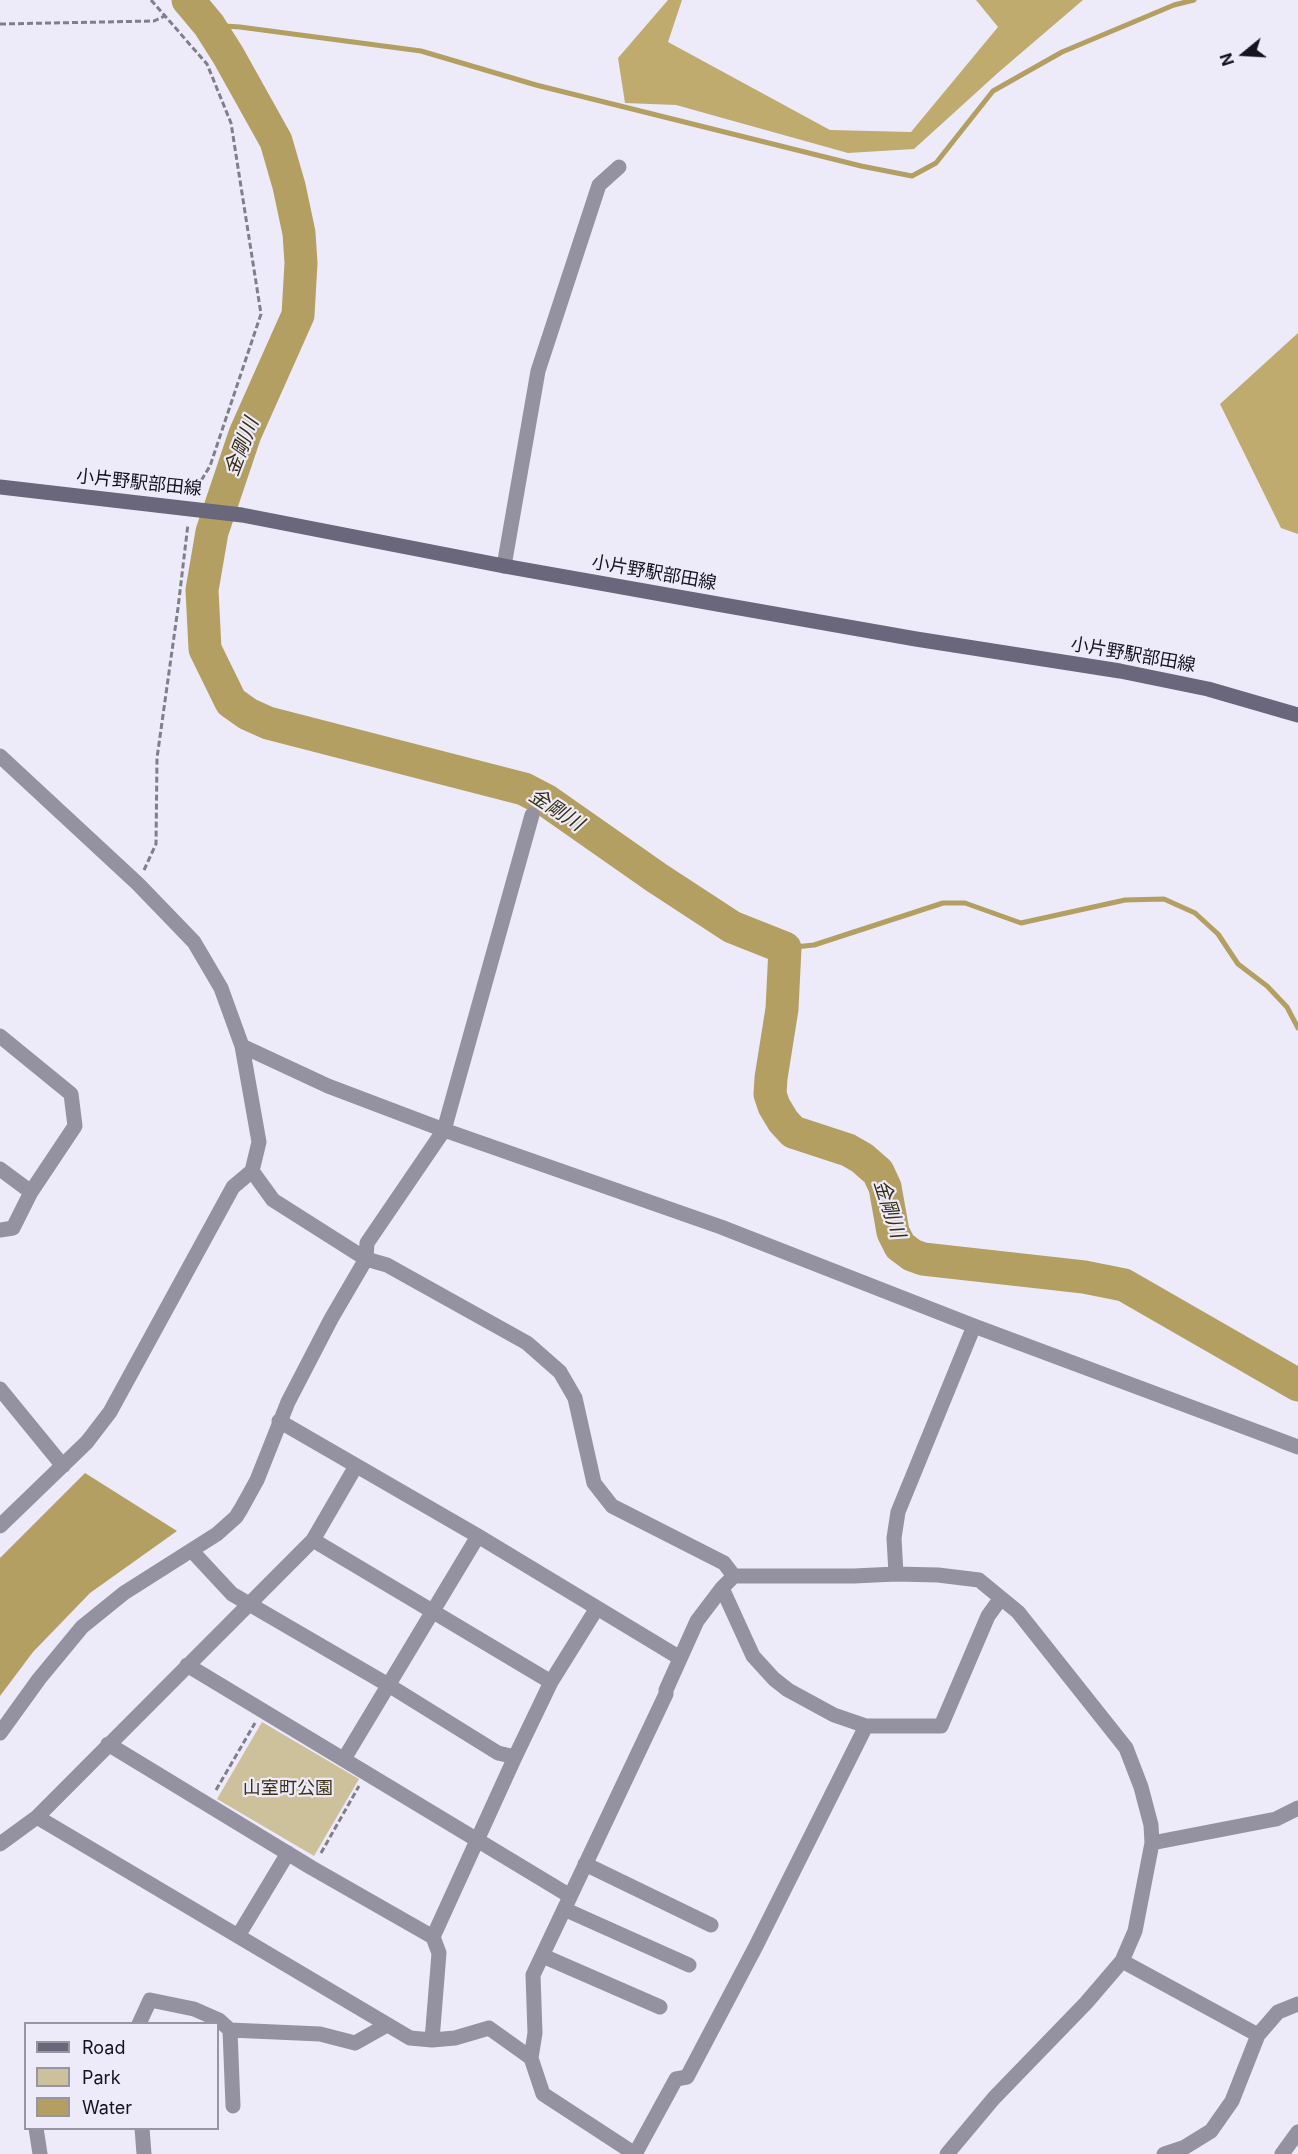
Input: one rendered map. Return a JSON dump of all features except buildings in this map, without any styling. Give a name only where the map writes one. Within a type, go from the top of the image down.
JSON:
[{"type":"main road","name":"小片野駅部田線","points":[[0,487],[242,514],[504,566],[916,639],[1120,671],[1208,689],[1298,715]]},
{"type":"street","points":[[504,566],[538,371],[599,185],[619,167]]},
{"type":"street","points":[[0,756],[138,884],[194,942],[221,988],[242,1046],[259,1142],[252,1171],[233,1187],[110,1412],[87,1442],[0,1526]]},
{"type":"street","points":[[0,1733],[39,1679],[82,1627],[124,1593],[217,1534],[236,1516],[257,1480],[279,1421],[331,1319],[366,1259],[366,1243],[444,1130],[532,815]]},
{"type":"street","points":[[0,1036],[71,1094],[75,1126],[31,1192],[13,1228],[0,1230]]},
{"type":"street","points":[[242,1046],[328,1086],[444,1130],[710,1223],[974,1326],[1298,1447]]},
{"type":"street","points":[[0,1169],[31,1192]]},
{"type":"street","points":[[252,1171],[273,1200],[366,1259],[387,1265],[527,1343],[560,1372],[574,1398],[594,1484],[612,1506],[724,1563],[734,1576]]},
{"type":"street","points":[[896,1574],[894,1538],[898,1512],[974,1326]]},
{"type":"street","points":[[0,1389],[63,1466]]},
{"type":"street","points":[[279,1421],[478,1536],[680,1658]]},
{"type":"street","points":[[0,1844],[37,1817],[313,1540],[356,1466]]},
{"type":"street","points":[[344,1760],[478,1536]]},
{"type":"street","points":[[313,1540],[551,1682]]},
{"type":"street","points":[[192,1551],[232,1594],[390,1686],[498,1753],[515,1757]]},
{"type":"street","points":[[866,1726],[756,1946],[687,2077],[676,2079],[635,2154],[543,2094],[531,2058],[535,2033],[533,1975],[666,1694],[697,1621],[722,1588],[734,1576],[896,1574],[938,1575],[979,1580],[1018,1612],[1126,1748],[1141,1788],[1151,1825],[1152,1843],[1135,1930],[1122,1961],[1086,2003],[994,2098],[947,2154]]},
{"type":"street","points":[[722,1588],[753,1656],[774,1679],[788,1690],[834,1715],[866,1726],[941,1726],[988,1617],[1001,1598]]},
{"type":"street","points":[[433,1937],[551,1682],[597,1608]]},
{"type":"street","points":[[187,1665],[478,1841],[567,1902],[689,1965]]},
{"type":"street","points":[[108,1744],[312,1868],[433,1937],[439,1953],[432,2040]]},
{"type":"street","points":[[1152,1843],[1276,1819],[1298,1808]]},
{"type":"street","points":[[37,1817],[410,2038],[432,2040],[455,2038],[489,2028],[531,2058]]},
{"type":"street","points":[[238,1936],[288,1853]]},
{"type":"street","points":[[585,1864],[711,1925]]},
{"type":"street","points":[[543,1956],[660,2007]]},
{"type":"street","points":[[1122,1961],[1258,2035]]},
{"type":"street","points":[[140,2022],[150,2000],[194,2009],[219,2020],[230,2030],[321,2034],[355,2043],[387,2025]]},
{"type":"street","points":[[1173,2153],[1211,2132],[1232,2101],[1258,2035],[1278,2012],[1298,2004]]},
{"type":"street","points":[[230,2030],[233,2106]]},
{"type":"street","points":[[36,2130],[40,2154]]},
{"type":"street","points":[[142,2130],[144,2154]]},
{"type":"street","points":[[1282,2154],[1297,2136]]},
{"type":"path","points":[[138,884],[156,844],[157,758],[190,507],[193,496],[210,466],[261,314],[231,123],[207,64],[151,0]]},
{"type":"path","points":[[0,24],[154,21],[165,16]]},
{"type":"path","points":[[207,1804],[263,1710]]},
{"type":"path","points":[[312,1868],[366,1773]]},
{"type":"green space","name":"山室町公園","points":[[262,1722],[359,1779],[314,1856],[217,1799]]},
{"type":"shaded area","points":[[668,0],[682,0],[668,42],[830,130],[911,132],[998,27],[976,0],[1083,0],[914,149],[848,153],[676,105],[625,103],[618,58]]},
{"type":"shaded area","points":[[1298,333],[1298,534],[1281,528],[1220,404]]},
{"type":"water","points":[[85,1473],[177,1531],[90,1593],[33,1652],[0,1696],[0,1558]]},
{"type":"waterway","name":"金剛川","points":[[188,0],[209,25],[228,55],[276,141],[299,233],[301,263],[298,315],[245,434],[212,532],[202,590],[205,649],[231,702],[248,714],[268,723],[524,789],[547,801],[732,927],[785,948],[782,1009],[771,1078],[770,1094],[774,1106],[793,1132],[848,1150],[862,1158],[878,1172],[885,1187],[893,1232],[900,1246],[912,1255],[923,1259],[1084,1277],[1124,1285],[1298,1385]]},
{"type":"waterway","points":[[209,25],[421,51],[536,85],[861,166],[912,176],[936,163],[993,91],[1062,52],[1174,5],[1194,0]]},
{"type":"waterway","points":[[785,948],[814,945],[943,903],[965,903],[1021,923],[1125,900],[1164,899],[1195,913],[1218,934],[1238,964],[1267,986],[1287,1007],[1298,1028]]}]
